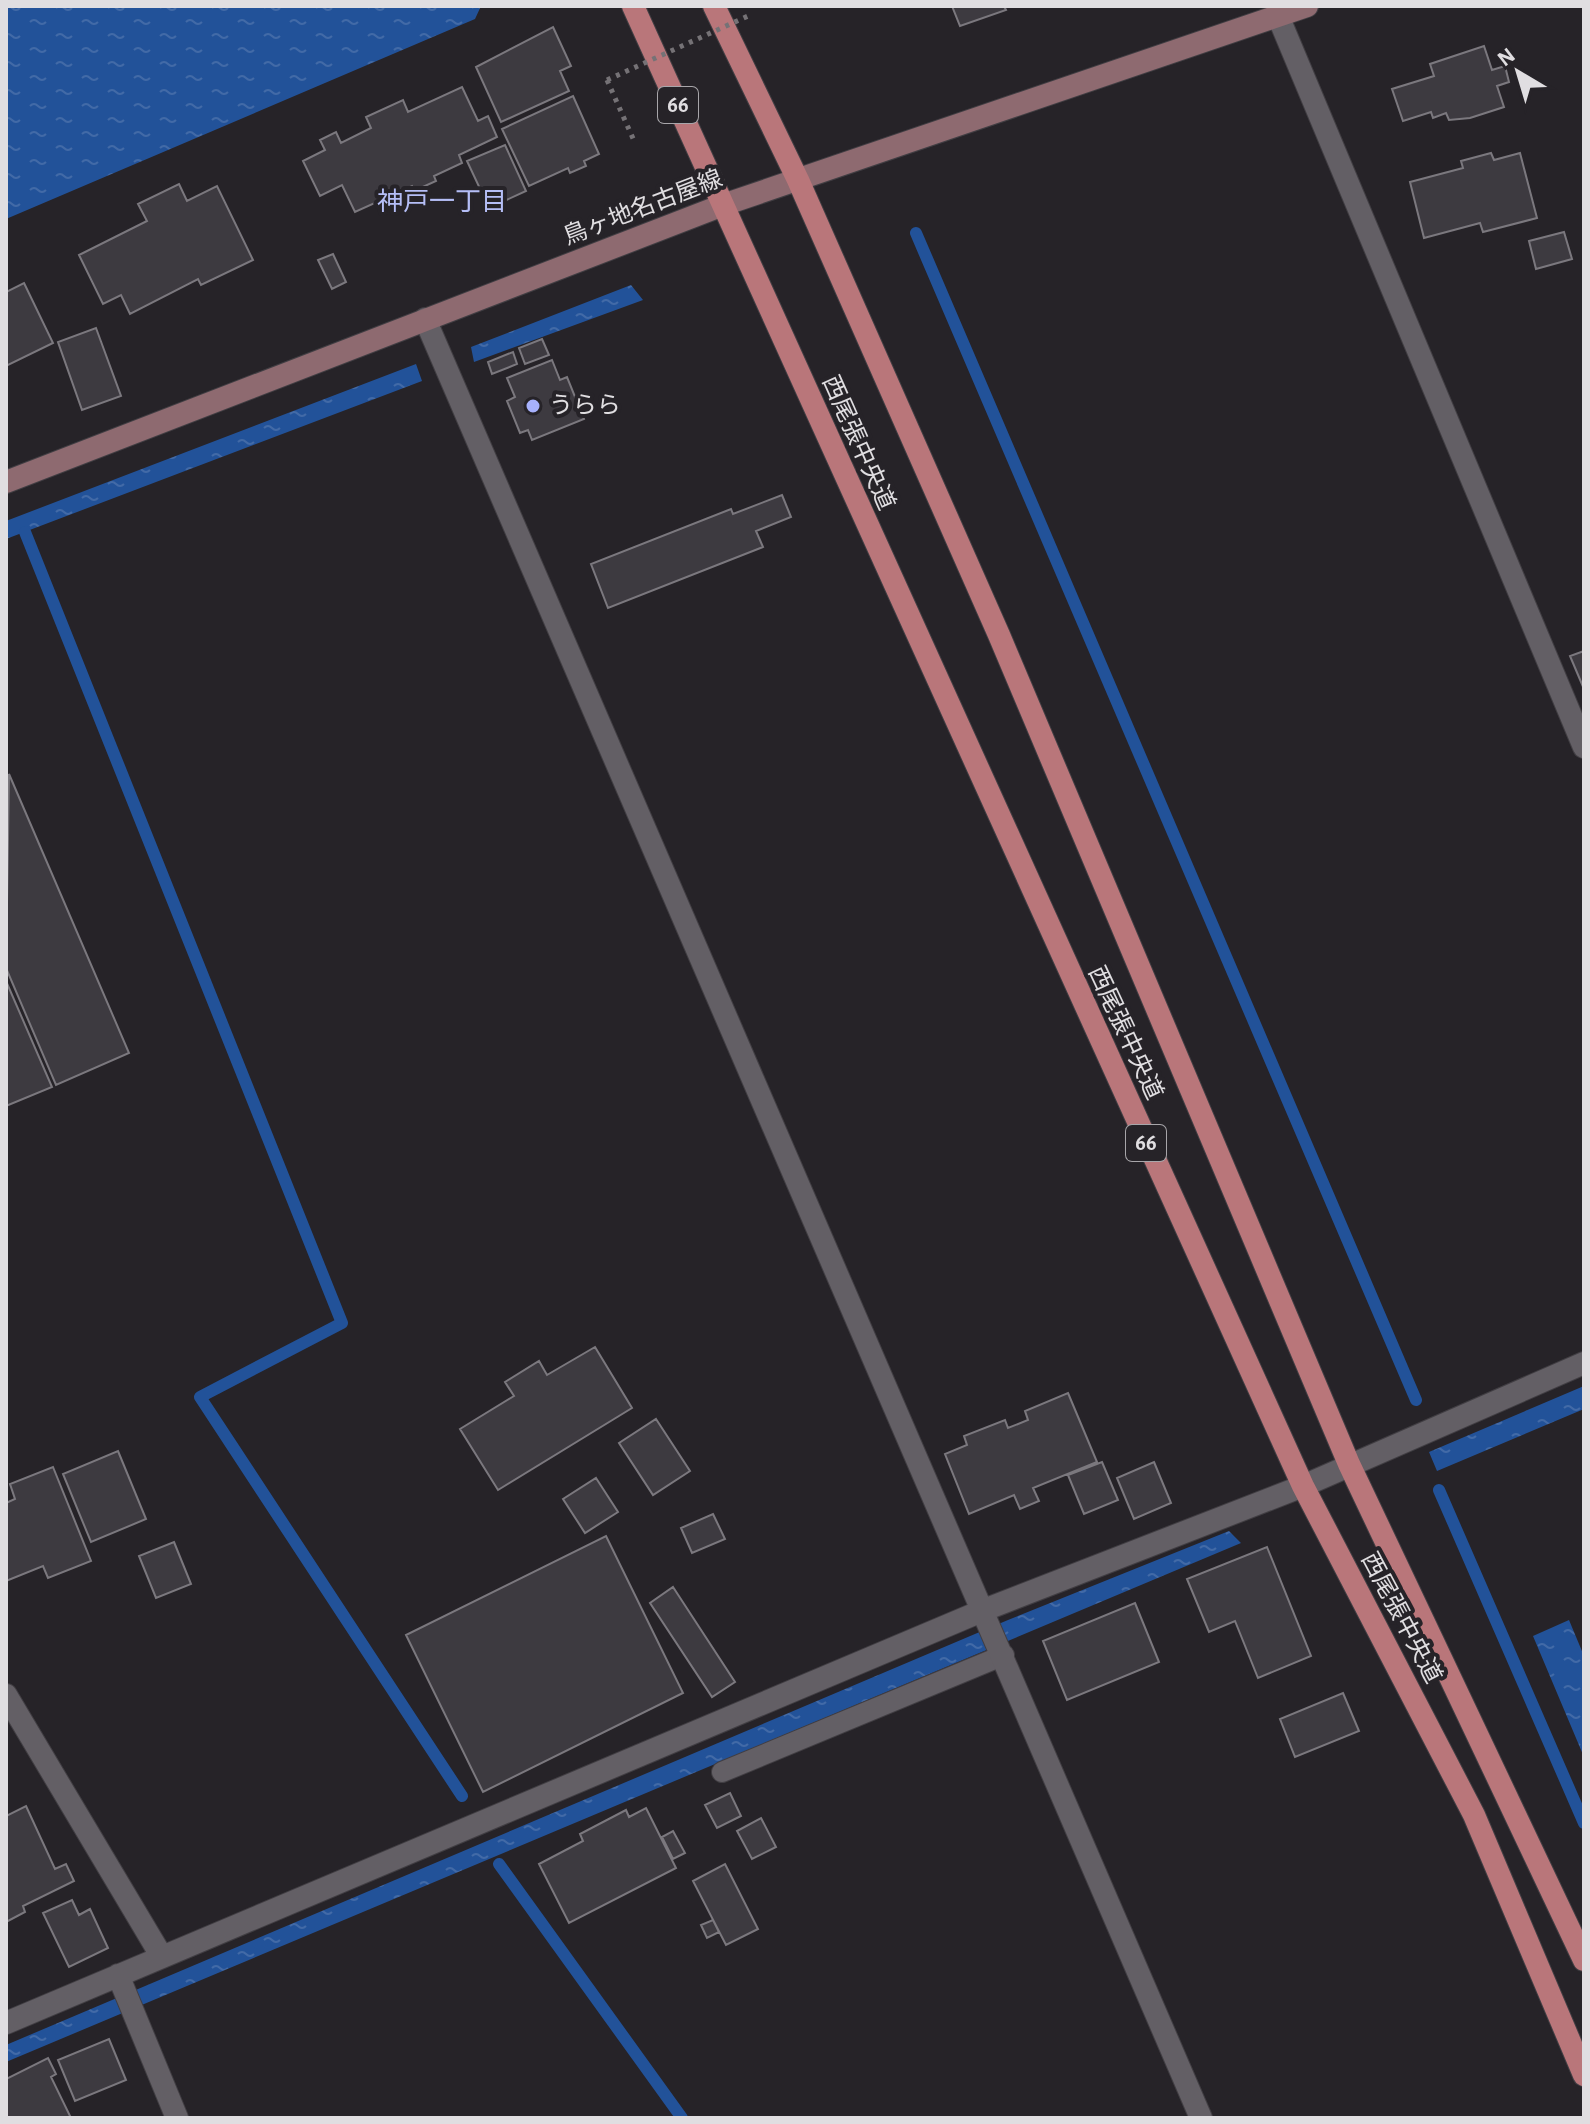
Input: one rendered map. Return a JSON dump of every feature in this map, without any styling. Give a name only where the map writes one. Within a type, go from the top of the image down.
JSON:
[{"type":"main road","name":"西尾張中央道","points":[[633,6],[1303,1486],[1474,1815],[1584,2075]]},
{"type":"main road","name":"西尾張中央道","points":[[714,6],[798,180],[1005,650],[1349,1464],[1584,1960]]},
{"type":"main road","name":"鳥ヶ地名古屋線","points":[[6,482],[723,205],[1307,6]]},
{"type":"street","points":[[1278,16],[1584,747]]},
{"type":"street","points":[[425,319],[1003,1652],[1201,2118]]},
{"type":"street","points":[[6,2023],[121,1983],[162,1957],[1303,1486],[1584,1363]]},
{"type":"street","points":[[6,1695],[162,1957]]},
{"type":"street","points":[[121,1983],[177,2118]]},
{"type":"lane","points":[[722,1772],[1003,1652]]},
{"type":"path","points":[[635,143],[607,80],[748,16]]},
{"type":"water","points":[[6,6],[481,6],[475,19],[6,219]]},
{"type":"water","points":[[631,285],[643,300],[474,362],[471,347]]},
{"type":"water","points":[[416,364],[422,381],[6,539],[6,521]]},
{"type":"water","points":[[1584,1386],[1584,1409],[1437,1471],[1429,1452]]},
{"type":"water","points":[[1229,1531],[1241,1543],[6,2062],[6,2045],[1008,1620]]},
{"type":"water","points":[[1569,1620],[1584,1656],[1584,1757],[1533,1636]]},
{"type":"building","points":[[952,6],[1004,6],[1006,10],[960,26]]},
{"type":"building","points":[[553,27],[571,66],[560,71],[569,91],[501,122],[476,67]]},
{"type":"building","points":[[1484,46],[1492,70],[1505,66],[1509,82],[1497,86],[1504,107],[1470,118],[1449,120],[1446,113],[1433,118],[1431,112],[1403,121],[1392,89],[1434,76],[1430,64]]},
{"type":"building","points":[[462,87],[478,121],[488,116],[497,137],[459,155],[462,163],[434,176],[436,181],[414,191],[412,186],[355,212],[342,185],[320,196],[303,161],[325,150],[320,140],[336,132],[341,143],[371,128],[366,117],[403,100],[408,112]]},
{"type":"building","points":[[573,96],[599,154],[584,161],[586,166],[570,173],[568,168],[529,186],[502,129]]},
{"type":"building","points":[[505,145],[526,191],[489,208],[467,161]]},
{"type":"building","points":[[1491,153],[1494,160],[1520,153],[1537,218],[1483,232],[1480,223],[1424,238],[1410,182],[1463,168],[1461,161]]},
{"type":"building","points":[[179,184],[187,201],[217,186],[253,260],[201,285],[198,279],[130,314],[121,295],[103,304],[79,255],[147,221],[138,204]]},
{"type":"building","points":[[1564,232],[1572,259],[1536,269],[1529,241]]},
{"type":"building","points":[[333,254],[346,282],[332,289],[318,260]]},
{"type":"building","points":[[24,283],[53,343],[6,366],[6,292]]},
{"type":"building","points":[[96,328],[121,396],[82,410],[58,342]]},
{"type":"building","points":[[542,339],[549,355],[525,364],[519,348]]},
{"type":"building","points":[[513,352],[517,364],[492,374],[488,362]]},
{"type":"building","points":[[552,360],[560,380],[567,377],[584,419],[532,440],[528,430],[520,433],[507,401],[515,397],[507,378]]},
{"type":"building","points":[[782,495],[791,517],[756,531],[763,547],[608,608],[591,564],[731,509],[733,514]]},
{"type":"building","points":[[1584,651],[1584,689],[1570,656]]},
{"type":"building","points":[[9,774],[129,1053],[56,1085],[6,968]]},
{"type":"building","points":[[6,981],[52,1087],[6,1106]]},
{"type":"building","points":[[595,1347],[632,1408],[498,1490],[460,1429],[514,1396],[505,1382],[539,1361],[547,1375]]},
{"type":"building","points":[[1068,1393],[1097,1462],[1033,1488],[1039,1501],[1020,1509],[1014,1495],[969,1514],[945,1454],[967,1445],[964,1436],[1005,1420],[1008,1428],[1028,1420],[1025,1411]]},
{"type":"building","points":[[656,1419],[690,1471],[653,1495],[619,1443]]},
{"type":"building","points":[[118,1451],[146,1519],[91,1542],[63,1474]]},
{"type":"building","points":[[1102,1462],[1118,1500],[1084,1514],[1068,1475]]},
{"type":"building","points":[[1154,1462],[1171,1503],[1134,1519],[1117,1478]]},
{"type":"building","points":[[53,1467],[91,1561],[48,1578],[43,1566],[6,1581],[6,1503],[15,1499],[10,1484]]},
{"type":"building","points":[[596,1478],[618,1512],[585,1533],[563,1499]]},
{"type":"building","points":[[713,1514],[725,1539],[692,1553],[681,1528]]},
{"type":"building","points":[[606,1536],[683,1693],[483,1792],[406,1635]]},
{"type":"building","points":[[174,1542],[191,1584],[156,1598],[139,1556]]},
{"type":"building","points":[[1267,1547],[1311,1656],[1258,1678],[1235,1621],[1209,1632],[1187,1579]]},
{"type":"building","points":[[673,1587],[735,1682],[712,1697],[650,1603]]},
{"type":"building","points":[[1135,1603],[1159,1662],[1067,1700],[1043,1641]]},
{"type":"building","points":[[1343,1693],[1359,1731],[1295,1757],[1280,1719]]},
{"type":"building","points":[[730,1793],[741,1816],[717,1828],[705,1805]]},
{"type":"building","points":[[26,1806],[55,1869],[66,1864],[74,1881],[23,1906],[25,1912],[6,1922],[6,1816]]},
{"type":"building","points":[[646,1808],[676,1868],[569,1923],[539,1864],[583,1841],[580,1834],[626,1810],[629,1817]]},
{"type":"building","points":[[761,1818],[776,1847],[752,1859],[737,1831]]},
{"type":"building","points":[[673,1831],[685,1853],[673,1859],[662,1837]]},
{"type":"building","points":[[725,1864],[758,1929],[726,1945],[693,1881]]},
{"type":"building","points":[[72,1900],[79,1915],[90,1909],[108,1948],[69,1967],[43,1913]]},
{"type":"building","points":[[713,1920],[719,1932],[707,1938],[701,1925]]},
{"type":"building","points":[[109,2039],[126,2080],[75,2101],[58,2060]]},
{"type":"building","points":[[48,2058],[56,2074],[51,2077],[71,2118],[6,2118],[6,2079]]},
{"type":"waterway","points":[[916,233],[1416,1400]]},
{"type":"waterway","points":[[25,532],[342,1323],[200,1397],[462,1796]]},
{"type":"waterway","points":[[1439,1490],[1584,1823]]},
{"type":"waterway","points":[[499,1864],[682,2118]]},
{"type":"place","name":"うらら","points":[[533,406]]},
{"type":"district","name":"神戸一丁目","points":[[442,202]]}]
